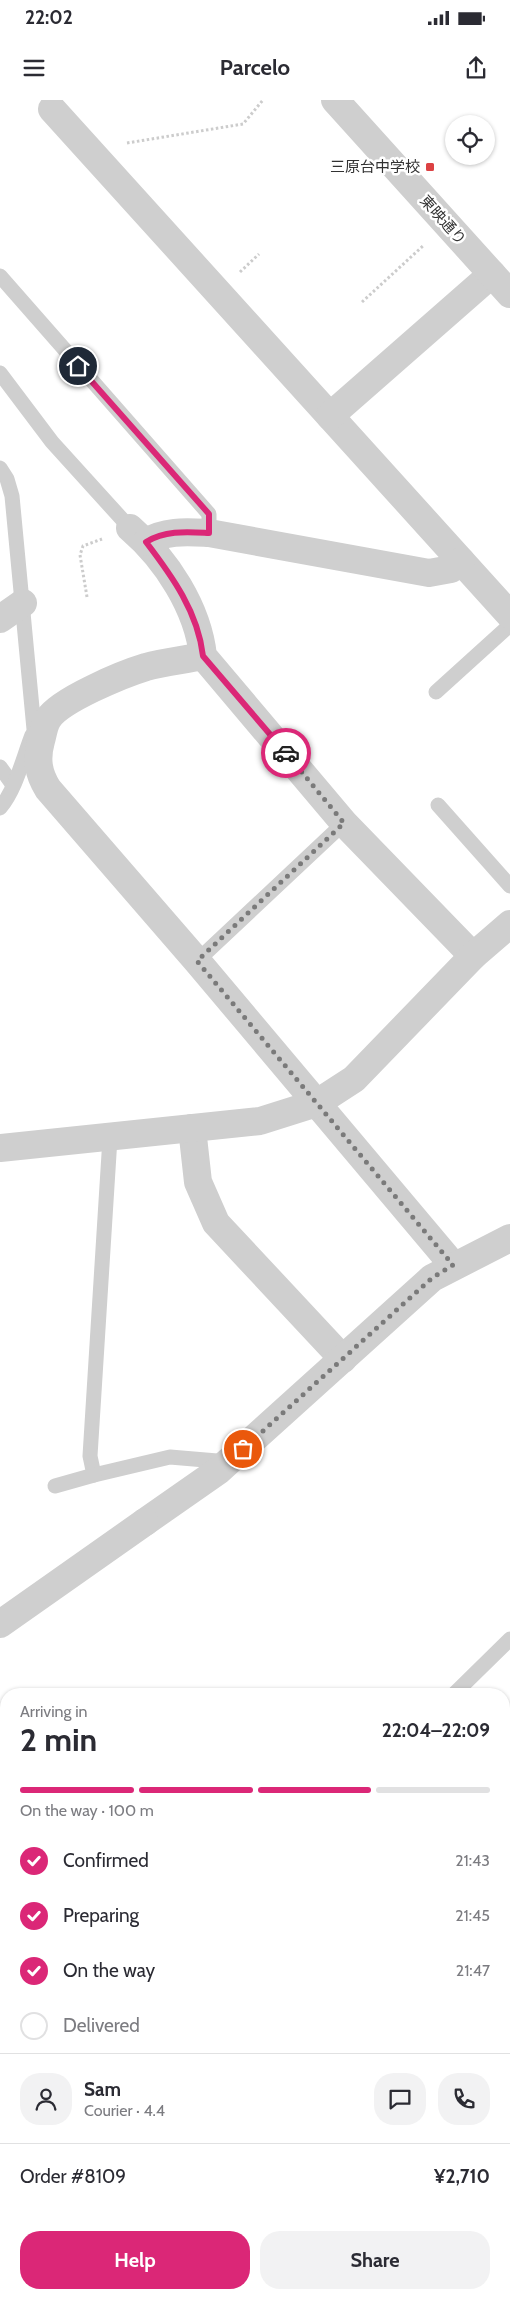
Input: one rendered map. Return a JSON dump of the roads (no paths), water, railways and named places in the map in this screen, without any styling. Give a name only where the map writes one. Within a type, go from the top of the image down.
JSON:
[{"type":"street","name":"東映通り","points":[[335,100],[510,294]]},
{"type":"street","points":[[52,109],[510,614]]},
{"type":"street","points":[[330,416],[492,274]]},
{"type":"street","points":[[138,535],[176,532],[209,533],[428,573],[451,569],[462,561]]},
{"type":"street","points":[[138,535],[182,593],[201,638],[203,656],[344,823],[473,956]]},
{"type":"street","points":[[0,619],[23,603]]},
{"type":"street","points":[[203,656],[146,668],[90,690],[53,713],[39,730],[38,770],[48,789],[197,961],[453,1265]]},
{"type":"street","points":[[0,1148],[260,1121],[317,1103],[354,1079],[473,956],[510,924]]},
{"type":"street","points":[[192,1128],[198,1182],[216,1223],[343,1359]]},
{"type":"street","points":[[0,1624],[229,1462],[432,1278],[453,1265],[510,1238]]},
{"type":"lane","points":[[0,276],[209,514],[209,533]]},
{"type":"lane","points":[[0,372],[52,442],[138,535]]},
{"type":"lane","points":[[0,468],[7,479],[12,496],[39,730],[6,802],[0,808]]},
{"type":"lane","points":[[436,692],[510,625]]},
{"type":"lane","points":[[0,767],[13,785]]},
{"type":"lane","points":[[438,805],[510,886]]},
{"type":"lane","points":[[197,961],[344,823]]},
{"type":"lane","points":[[94,1475],[90,1456],[110,1138]]},
{"type":"lane","points":[[55,1486],[170,1457],[229,1462]]},
{"type":"lane","points":[[460,1688],[510,1639]]},
{"type":"place","name":"三原台中学校","points":[[430,167]]}]
